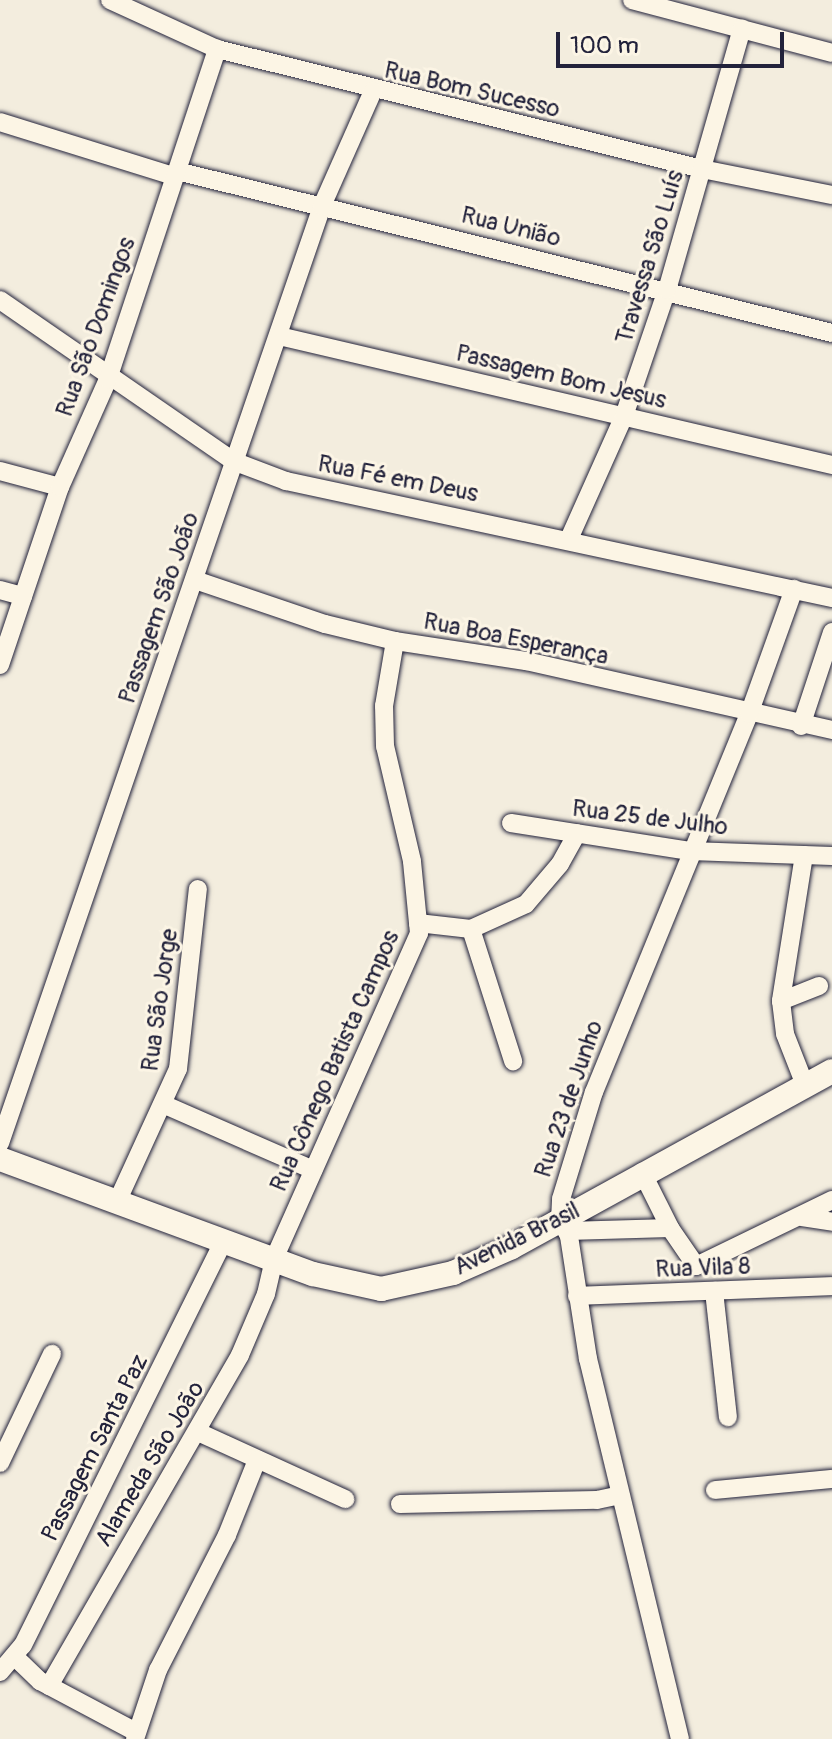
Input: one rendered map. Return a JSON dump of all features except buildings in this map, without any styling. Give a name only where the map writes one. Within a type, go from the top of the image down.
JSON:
[{"type":"main road","name":"Avenida Brasil","points":[[0,1159],[337,1282],[381,1289],[453,1273],[563,1226],[642,1172],[832,1071]]},
{"type":"street","name":"Rua Bom Sucesso","points":[[110,0],[217,49],[373,91],[702,169],[832,195]]},
{"type":"street","points":[[632,0],[832,53]]},
{"type":"street","name":"Travessa São Luís","points":[[569,539],[624,416],[667,290],[742,29]]},
{"type":"street","name":"Rua São Domingos","points":[[0,665],[60,487],[108,379],[217,49]]},
{"type":"street","name":"Passagem São João","points":[[0,1143],[322,206],[373,91]]},
{"type":"street","name":"Rua União","points":[[0,122],[175,174],[322,206],[832,333]]},
{"type":"street","name":"Rua Fé em Deus","points":[[0,300],[108,379],[233,461],[286,481],[569,539],[832,598]]},
{"type":"street","name":"Passagem Bom Jesus","points":[[279,336],[832,465]]},
{"type":"street","points":[[0,471],[60,487]]},
{"type":"street","name":"Rua Boa Esperança","points":[[195,580],[325,624],[395,641],[526,661],[801,726],[832,730]]},
{"type":"street","name":"Rua 23 de Junho","points":[[680,1739],[646,1585],[620,1495],[563,1226],[578,1135],[690,851],[749,714],[794,589]]},
{"type":"street","points":[[0,590],[23,596]]},
{"type":"street","points":[[801,726],[832,632]]},
{"type":"street","name":"Rua Cônego Batista Campos","points":[[274,1259],[419,933],[412,861],[385,746],[384,706],[395,641]]},
{"type":"street","name":"Rua 25 de Julho","points":[[511,823],[536,819],[577,833],[690,851],[832,856]]},
{"type":"street","points":[[418,923],[471,929],[526,904],[560,864],[577,833]]},
{"type":"street","points":[[804,855],[781,1001],[785,1034],[805,1085]]},
{"type":"street","name":"Rua São Jorge","points":[[117,1202],[165,1105],[184,1039],[198,889]]},
{"type":"street","points":[[471,929],[513,1061]]},
{"type":"street","points":[[781,1001],[819,986]]},
{"type":"street","points":[[165,1105],[313,1170]]},
{"type":"street","points":[[642,1172],[670,1228],[696,1266],[706,1292],[728,1417]]},
{"type":"street","points":[[696,1266],[832,1200]]},
{"type":"street","points":[[802,1217],[832,1222]]},
{"type":"street","points":[[563,1226],[670,1228]]},
{"type":"street","name":"Passagem Santa Paz","points":[[0,1672],[15,1657],[224,1240]]},
{"type":"street","name":"Alameda São João","points":[[49,1686],[240,1355],[266,1294],[274,1259]]},
{"type":"street","name":"Rua Vila 8","points":[[577,1296],[832,1286]]},
{"type":"street","points":[[0,1463],[52,1354]]},
{"type":"street","points":[[198,1432],[345,1499]]},
{"type":"street","points":[[15,1657],[49,1686],[135,1735],[257,1460]]},
{"type":"street","points":[[715,1490],[832,1479]]},
{"type":"street","points":[[400,1504],[567,1501],[620,1495]]}]
